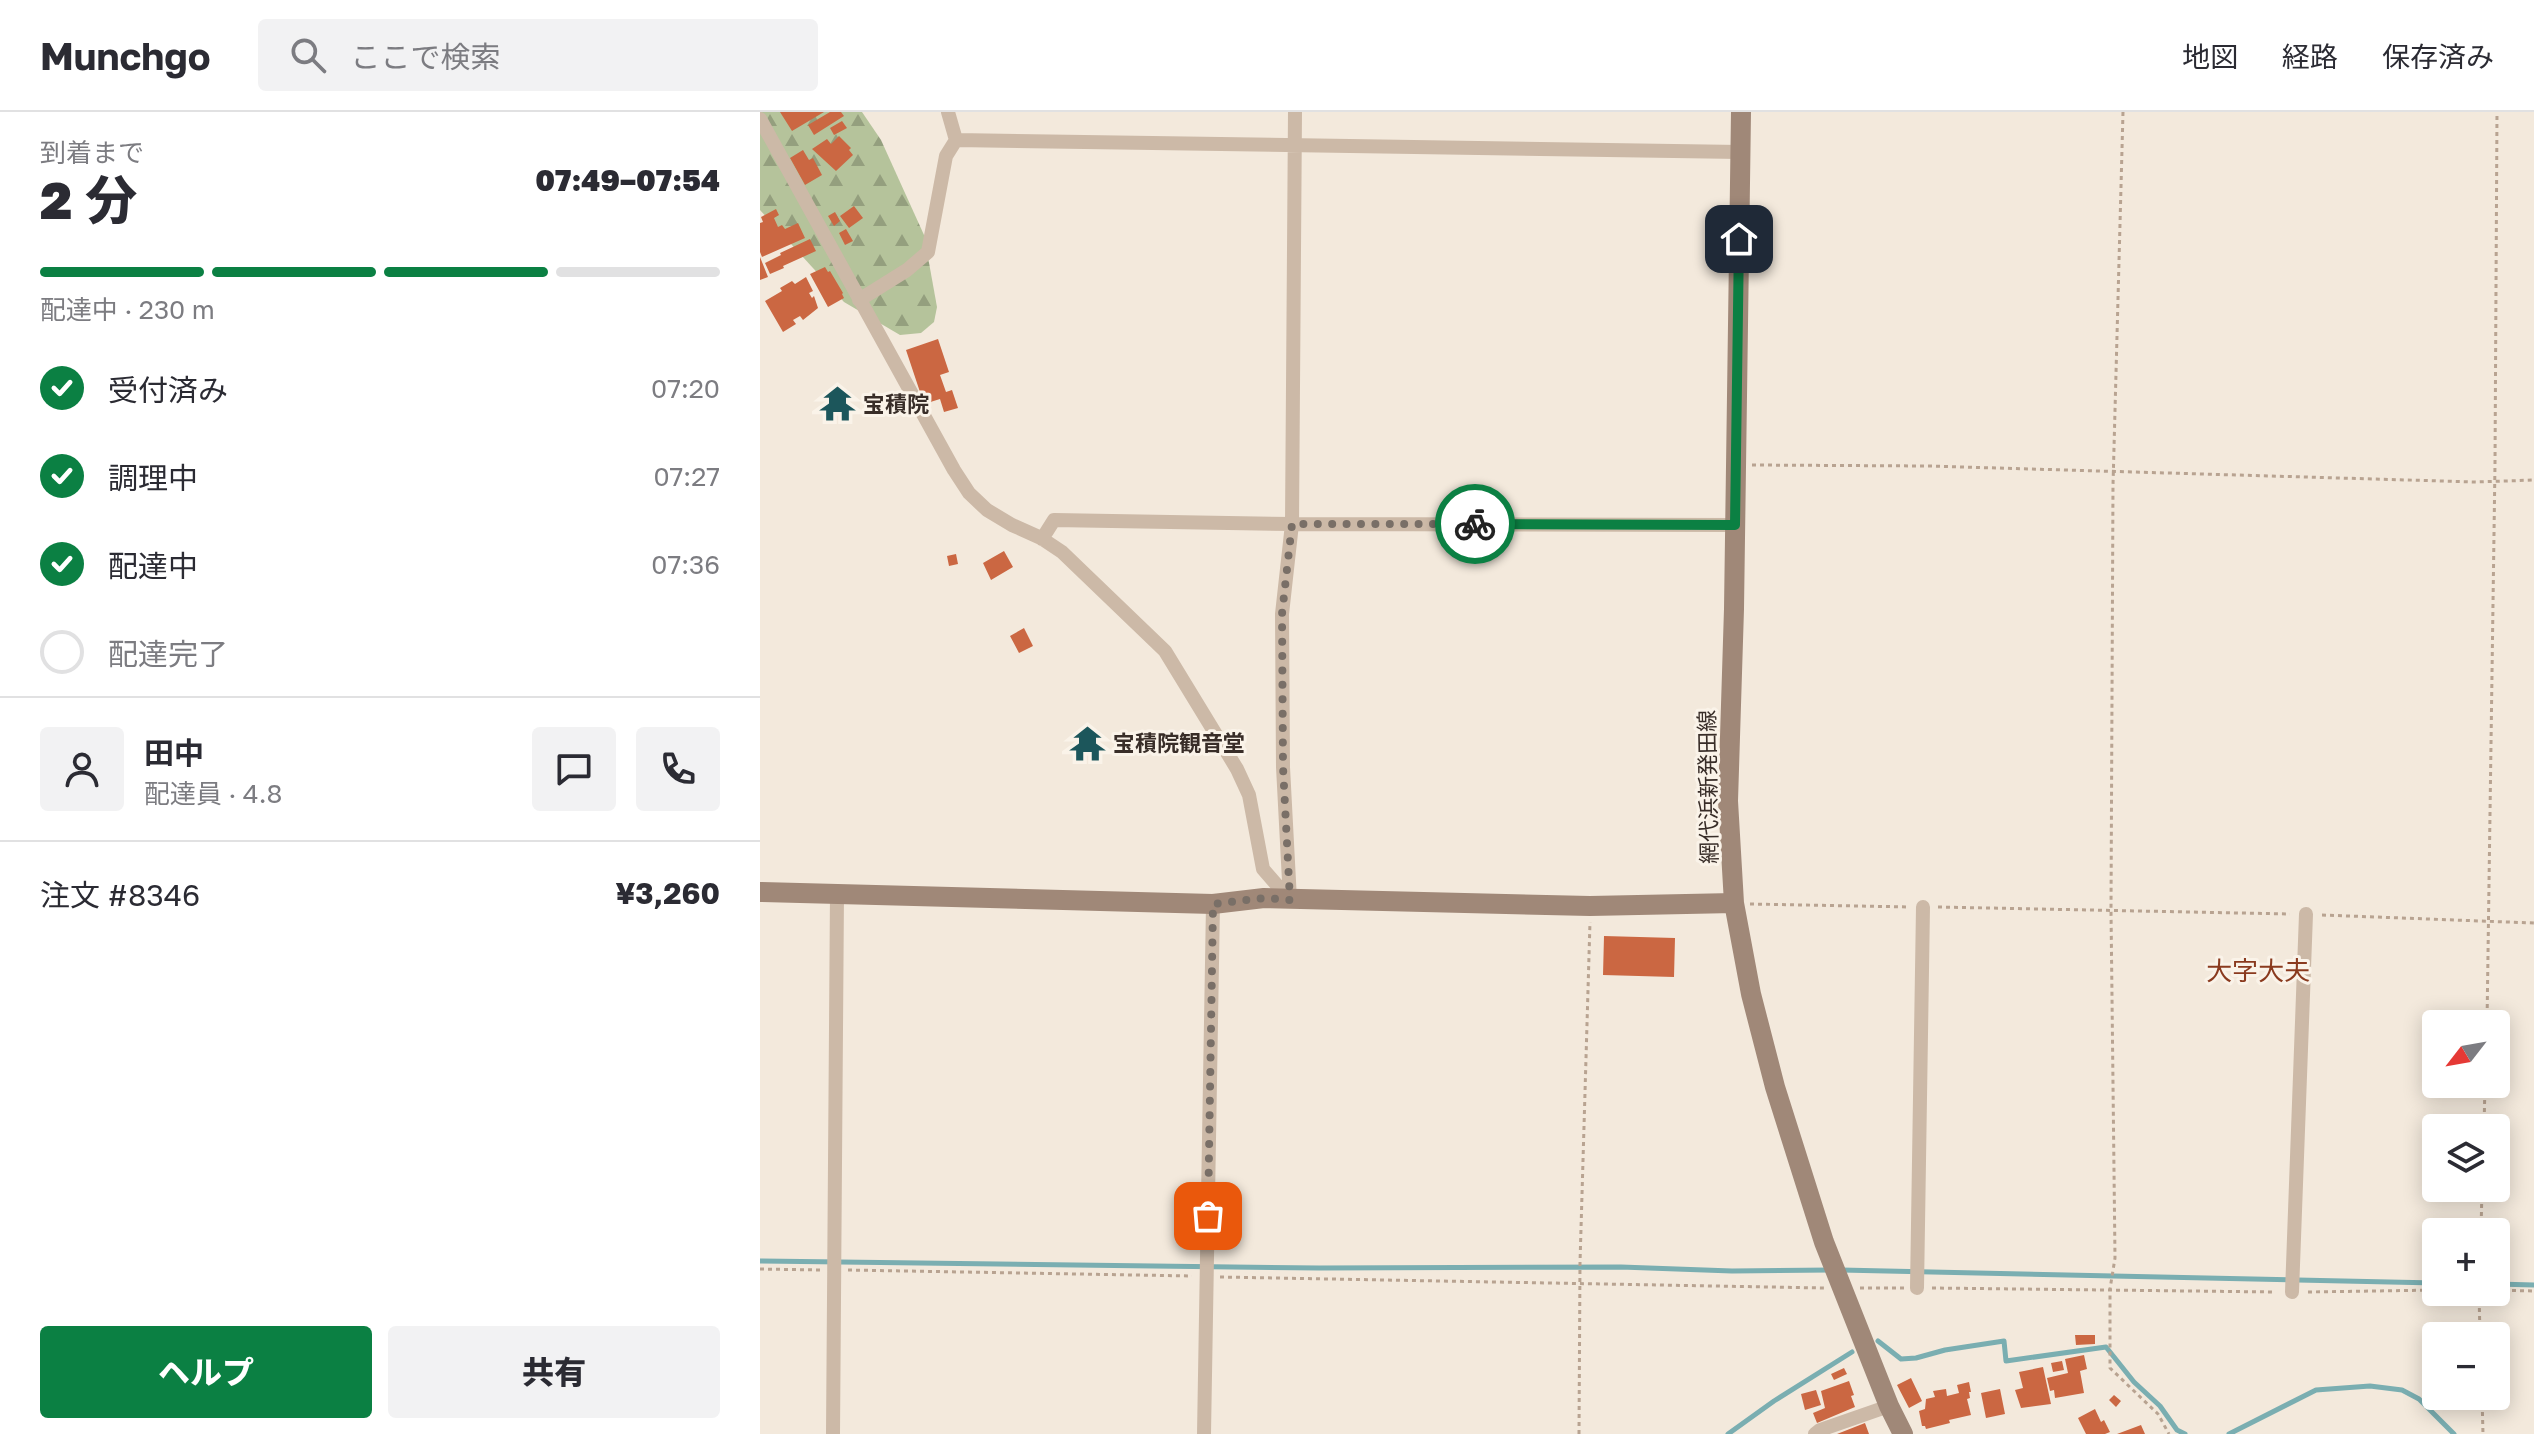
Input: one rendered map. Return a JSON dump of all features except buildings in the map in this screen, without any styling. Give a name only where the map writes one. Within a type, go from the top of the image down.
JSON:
[{"type":"main road","name":"網代浜新発田線","points":[[1741,112],[1728,801],[1734,903],[1751,994],[1775,1087],[1814,1214],[1841,1288],[1903,1434]]},
{"type":"main road","points":[[760,892],[1213,904],[1264,898],[1590,906],[1734,903]]},
{"type":"street","points":[[859,300],[907,270],[928,252],[946,156],[956,140],[948,112]]},
{"type":"street","points":[[1290,900],[1283,767],[1282,614],[1292,524],[1295,112]]},
{"type":"street","points":[[760,119],[969,493],[987,510],[1062,552],[1165,651],[1237,769],[1249,795],[1263,869],[1290,900]]},
{"type":"street","points":[[956,140],[1740,152]]},
{"type":"street","points":[[1042,539],[1054,520],[1735,525]]},
{"type":"street","points":[[833,1434],[837,893]]},
{"type":"street","points":[[1204,1434],[1213,904]]},
{"type":"street","points":[[1917,1288],[1923,907]]},
{"type":"street","points":[[2292,1292],[2306,914]]},
{"type":"street","points":[[1815,1434],[1889,1406]]},
{"type":"path","points":[[2123,112],[2114,472],[2111,910],[2115,1258],[2110,1289],[2110,1368],[2158,1414],[2169,1434]]},
{"type":"path","points":[[2487,1010],[2497,112]]},
{"type":"path","points":[[1736,465],[1928,466],[2534,480]]},
{"type":"path","points":[[1734,903],[2306,914],[2534,923]]},
{"type":"path","points":[[1579,1434],[1580,1263],[1590,906]]},
{"type":"path","points":[[760,1269],[824,1270]]},
{"type":"path","points":[[839,1270],[1205,1277]]},
{"type":"path","points":[[1221,1277],[1841,1288],[2422,1290]]},
{"type":"path","points":[[2510,1290],[2534,1291]]},
{"type":"path","points":[[2482,1410],[2483,1434]]},
{"type":"green space","points":[[760,112],[862,112],[881,140],[924,235],[937,307],[934,322],[921,333],[900,335],[844,302],[760,210]]},
{"type":"waterway","points":[[760,1261],[1831,1270]]},
{"type":"waterway","points":[[1841,1270],[2422,1283]]},
{"type":"waterway","points":[[2510,1284],[2534,1285]]},
{"type":"waterway","points":[[1878,1341],[1901,1359],[2004,1341],[2006,1361],[2106,1347],[2134,1382],[2160,1406],[2177,1430],[2185,1434]]},
{"type":"waterway","points":[[1728,1434],[1852,1352]]},
{"type":"waterway","points":[[2229,1434],[2316,1390],[2370,1386],[2402,1390],[2419,1399],[2454,1434]]},
{"type":"way so far","points":[[1208,1216],[1213,904],[1264,898],[1290,900],[1283,767],[1282,614],[1292,524],[1475,524]]},
{"type":"place","name":"宝積院","points":[[837,404]]},
{"type":"place","name":"宝積院観音堂","points":[[1087,743]]},
{"type":"district","name":"大字大夫","points":[[2258,971]]},
{"type":"route","points":[[1475,524],[1735,525],[1739,239]]}]
